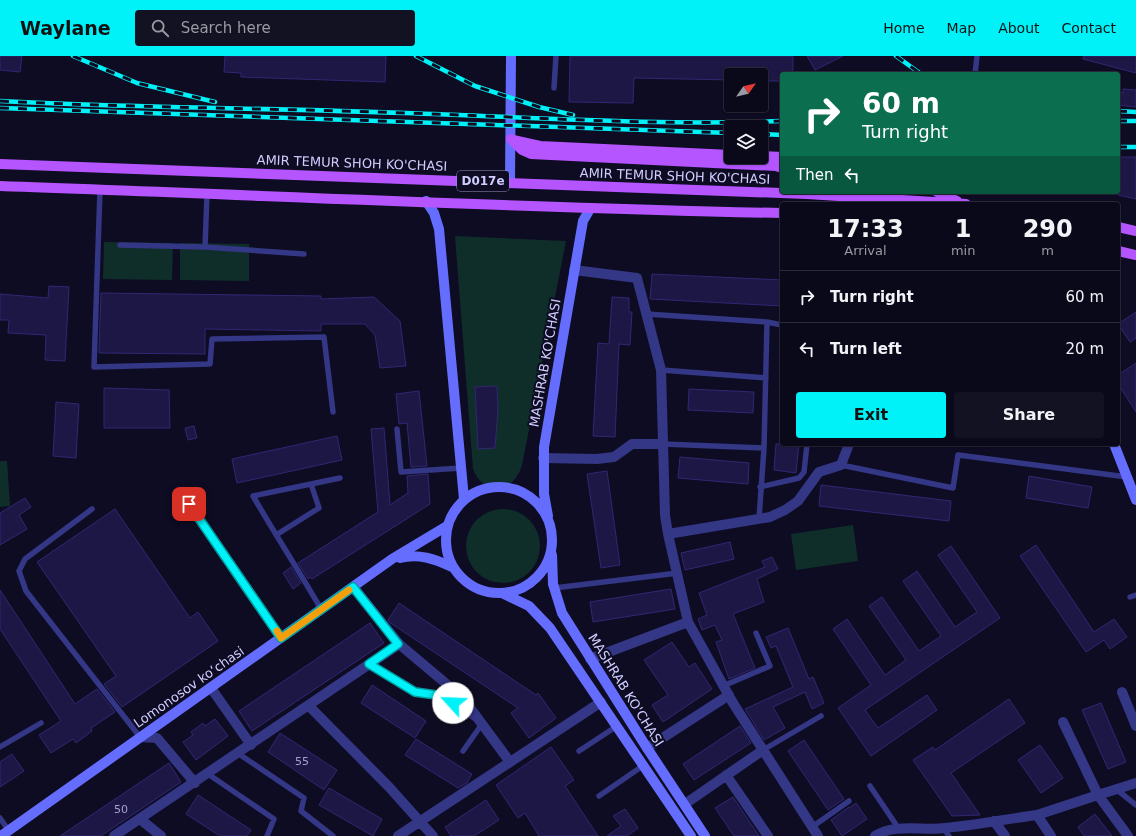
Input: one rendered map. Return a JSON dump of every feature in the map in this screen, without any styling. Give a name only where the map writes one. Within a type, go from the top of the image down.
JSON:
[{"type":"main road","points":[[510,182],[511,139],[509,125],[511,56]]},
{"type":"main road","points":[[511,139],[540,146],[724,155]]},
{"type":"main road","points":[[511,139],[522,150],[531,154],[780,167]]},
{"type":"main road","points":[[768,156],[780,157]]},
{"type":"main road","name":"AMIR TEMUR SHOH KO'CHASI","points":[[0,164],[780,192]]},
{"type":"main road","name":"D017e","points":[[0,186],[590,209],[780,213]]},
{"type":"main road","name":"AMIR TEMUR SHOH KO'CHASI","points":[[820,194],[934,202]]},
{"type":"main road","points":[[941,194],[958,202]]},
{"type":"main road","points":[[426,202],[434,213],[439,229],[464,499]]},
{"type":"main road","name":"MASHRAB KO'CHASI","points":[[590,209],[583,221],[547,426],[543,458],[544,494],[552,536],[551,549],[554,588],[562,613],[590,659],[705,836]]},
{"type":"main road","points":[[1120,227],[1136,230]]},
{"type":"main road","points":[[1120,251],[1136,255]]},
{"type":"main road","points":[[1115,446],[1136,500]]},
{"type":"main road","name":"MASHRAB KO'CHASI","points":[[550,524],[542,508],[529,496],[513,489],[496,487],[479,490],[464,499],[453,512],[447,526],[446,547],[452,566],[461,579],[474,588],[488,593],[504,594],[521,589],[535,579],[546,566],[551,549]]},
{"type":"main road","name":"Lomonosov koʻchasi","points":[[7,834],[140,737],[392,559],[447,526]]},
{"type":"main road","points":[[392,559],[410,555],[436,559],[452,566]]},
{"type":"main road","name":"MASHRAB KO'CHASI","points":[[504,594],[529,606],[550,628],[691,836]]},
{"type":"street","points":[[574,270],[637,278],[661,370],[665,515],[688,622],[728,695],[818,836]]},
{"type":"street","points":[[543,458],[597,459],[614,457],[632,444],[663,444]]},
{"type":"street","points":[[668,534],[770,516],[786,510],[798,501],[819,472],[842,465],[848,446]]},
{"type":"street","points":[[353,587],[398,644],[462,696],[510,762]]},
{"type":"street","points":[[590,659],[688,622]]},
{"type":"street","points":[[114,836],[239,754],[398,644]]},
{"type":"street","points":[[211,688],[251,745]]},
{"type":"street","points":[[1122,692],[1136,726]]},
{"type":"street","points":[[647,748],[728,695]]},
{"type":"street","points":[[398,836],[601,702]]},
{"type":"street","points":[[309,706],[388,787],[433,836]]},
{"type":"street","points":[[1063,722],[1098,795],[1128,836]]},
{"type":"street","points":[[140,737],[157,738],[195,783]]},
{"type":"street","points":[[684,804],[763,750]]},
{"type":"street","points":[[726,775],[768,836]]},
{"type":"street","points":[[879,835],[899,829],[946,832],[994,821],[1037,815],[1136,783]]},
{"type":"street","points":[[1037,815],[1051,836]]},
{"type":"street","points":[[140,819],[161,836]]},
{"type":"street","points":[[994,821],[1005,836]]},
{"type":"lane","points":[[554,88],[556,56]]},
{"type":"lane","points":[[975,72],[977,56]]},
{"type":"lane","points":[[100,190],[94,367],[210,364],[212,339],[324,337],[333,412]]},
{"type":"lane","points":[[205,247],[206,194]]},
{"type":"lane","points":[[120,245],[205,247],[304,254]]},
{"type":"lane","points":[[646,314],[767,322],[780,325]]},
{"type":"lane","points":[[759,518],[760,486],[764,448],[767,322]]},
{"type":"lane","points":[[661,370],[766,378]]},
{"type":"lane","points":[[397,429],[401,472],[461,468]]},
{"type":"lane","points":[[663,444],[764,448]]},
{"type":"lane","points":[[760,486],[799,478],[804,472],[807,446]]},
{"type":"lane","points":[[842,465],[952,488],[958,455],[1127,477]]},
{"type":"lane","points":[[321,609],[253,496],[340,478]]},
{"type":"lane","points":[[276,535],[319,508],[311,484]]},
{"type":"lane","points":[[189,504],[281,638]]},
{"type":"lane","points":[[92,509],[25,559],[19,572],[26,591],[140,737]]},
{"type":"lane","points":[[554,588],[678,573]]},
{"type":"lane","points":[[1130,597],[1136,595]]},
{"type":"lane","points":[[723,686],[770,666],[756,632]]},
{"type":"lane","points":[[369,664],[415,692],[443,696],[483,725],[463,751]]},
{"type":"lane","points":[[763,750],[821,716]]},
{"type":"lane","points":[[0,747],[41,723]]},
{"type":"lane","points":[[578,751],[617,726]]},
{"type":"lane","points":[[239,754],[304,798],[300,811],[333,836]]},
{"type":"lane","points":[[599,796],[644,765]]},
{"type":"lane","points":[[208,774],[274,818],[267,836]]},
{"type":"lane","points":[[870,786],[899,829]]},
{"type":"lane","points":[[1116,789],[1136,805]]},
{"type":"lane","points":[[812,827],[850,801]]},
{"type":"lane","points":[[0,818],[7,834]]},
{"type":"green space","points":[[455,236],[566,241],[522,465],[513,482],[499,488],[491,488],[484,485],[473,469]]},
{"type":"green space","points":[[104,242],[173,243],[172,280],[103,279]]},
{"type":"green space","points":[[180,243],[249,244],[249,281],[180,280]]},
{"type":"green space","points":[[0,461],[7,461],[10,506],[0,507]]},
{"type":"green space","points":[[496,509],[510,509],[524,515],[534,525],[540,539],[538,560],[534,567],[524,577],[510,583],[496,583],[482,577],[472,567],[466,553],[466,539],[472,525],[482,515]]},
{"type":"green space","points":[[853,525],[858,561],[796,570],[791,534]]},
{"type":"building","points":[[0,56],[22,56],[20,72],[0,70]]},
{"type":"building","points":[[225,56],[386,56],[385,82],[241,77],[241,73],[224,72]]},
{"type":"building","points":[[570,56],[793,56],[793,72],[780,72],[780,81],[768,81],[768,68],[724,68],[724,80],[634,78],[633,103],[569,102]]},
{"type":"building","points":[[807,56],[843,56],[815,70]]},
{"type":"building","points":[[1084,56],[1136,56],[1136,73],[1083,59]]},
{"type":"building","points":[[1123,89],[1136,90],[1136,107],[1120,105],[1120,92],[1123,93]]},
{"type":"building","points":[[1120,157],[1136,157],[1136,199],[1118,195],[1120,194]]},
{"type":"building","points":[[652,274],[780,280],[780,306],[650,299]]},
{"type":"building","points":[[49,286],[69,287],[65,361],[45,360],[46,335],[8,333],[9,320],[0,320],[0,294],[48,298]]},
{"type":"building","points":[[101,293],[321,296],[321,299],[374,297],[400,321],[406,366],[380,368],[375,335],[365,324],[321,324],[321,331],[205,329],[205,354],[99,353]]},
{"type":"building","points":[[612,297],[629,298],[629,312],[632,312],[630,345],[619,344],[615,437],[593,436],[598,343],[609,344]]},
{"type":"building","points":[[1136,312],[1136,338],[1130,342],[1120,327],[1120,323]]},
{"type":"building","points":[[1136,363],[1136,412],[1120,387],[1120,374]]},
{"type":"building","points":[[497,386],[498,408],[495,448],[478,449],[475,387]]},
{"type":"building","points":[[104,388],[169,390],[170,428],[104,428]]},
{"type":"building","points":[[689,389],[754,392],[753,413],[688,410]]},
{"type":"building","points":[[419,391],[427,466],[411,467],[407,423],[399,424],[396,394]]},
{"type":"building","points":[[56,402],[79,404],[76,458],[53,456]]},
{"type":"building","points":[[194,426],[197,438],[188,440],[185,428]]},
{"type":"building","points":[[384,428],[390,505],[408,493],[407,476],[428,474],[430,504],[312,579],[310,577],[308,579],[298,563],[378,512],[371,429]]},
{"type":"building","points":[[337,436],[342,460],[237,483],[232,459]]},
{"type":"building","points":[[776,444],[780,444],[780,446],[799,446],[796,473],[774,470]]},
{"type":"building","points":[[680,457],[749,463],[748,484],[678,478]]},
{"type":"building","points":[[607,471],[620,565],[601,568],[587,474]]},
{"type":"building","points":[[1029,476],[1092,487],[1088,508],[1026,498]]},
{"type":"building","points":[[821,485],[951,501],[949,521],[819,506]]},
{"type":"building","points":[[25,498],[31,507],[19,515],[27,529],[0,545],[0,513]]},
{"type":"building","points":[[115,509],[190,618],[198,612],[218,641],[122,707],[104,684],[116,676],[37,562]]},
{"type":"building","points":[[730,542],[734,559],[685,570],[681,553]]},
{"type":"building","points":[[1036,545],[1094,632],[1114,619],[1127,637],[1110,649],[1104,640],[1086,652],[1020,556]]},
{"type":"building","points":[[951,546],[1000,618],[865,710],[878,728],[927,695],[937,710],[871,756],[838,708],[871,685],[833,629],[847,619],[885,675],[906,660],[869,606],[882,597],[919,651],[941,636],[903,581],[917,571],[955,627],[977,612],[938,555]]},
{"type":"building","points":[[772,557],[778,569],[757,579],[764,602],[733,614],[755,668],[729,679],[716,642],[722,640],[715,625],[702,630],[698,619],[707,615],[699,593],[765,567],[762,561]]},
{"type":"building","points":[[291,567],[301,583],[293,589],[283,573]]},
{"type":"building","points":[[671,589],[675,609],[593,622],[590,602]]},
{"type":"building","points":[[0,590],[75,704],[97,689],[115,712],[91,728],[92,731],[76,743],[73,739],[51,753],[39,735],[61,721],[0,629]]},
{"type":"building","points":[[399,603],[536,695],[538,693],[556,718],[529,738],[511,713],[518,708],[389,622],[388,620]]},
{"type":"building","points":[[370,623],[384,643],[252,731],[239,711]]},
{"type":"building","points":[[788,628],[809,679],[813,677],[824,703],[812,709],[805,692],[773,707],[785,728],[764,740],[745,709],[793,687],[776,646],[771,648],[766,637]]},
{"type":"building","points":[[672,642],[689,667],[695,663],[712,689],[663,722],[652,705],[668,695],[644,660]]},
{"type":"building","points":[[372,685],[426,721],[415,738],[361,703]]},
{"type":"building","points":[[1009,699],[1025,723],[951,773],[980,815],[952,816],[913,760],[933,747],[935,750]]},
{"type":"building","points":[[1101,703],[1126,762],[1108,769],[1082,710]]},
{"type":"building","points":[[215,719],[228,736],[196,760],[183,742],[193,735],[191,732],[203,723],[205,726]]},
{"type":"building","points":[[740,726],[751,743],[694,780],[683,764]]},
{"type":"building","points":[[280,733],[337,770],[324,790],[268,752]]},
{"type":"building","points":[[416,739],[472,774],[467,783],[458,788],[405,755]]},
{"type":"building","points":[[804,740],[844,799],[828,810],[788,751]]},
{"type":"building","points":[[1040,745],[1063,778],[1041,793],[1018,760]]},
{"type":"building","points":[[551,747],[574,780],[565,786],[598,836],[539,836],[525,813],[518,818],[496,785]]},
{"type":"building","points":[[12,754],[24,771],[0,787],[0,762]]},
{"type":"building","points":[[169,763],[181,782],[101,836],[60,836]]},
{"type":"building","points":[[329,788],[382,819],[373,836],[319,805]]},
{"type":"building","points":[[198,795],[251,830],[247,836],[220,836],[186,814]]},
{"type":"building","points":[[733,797],[759,836],[734,836],[715,808]]},
{"type":"building","points":[[486,800],[499,820],[474,836],[451,836],[445,827]]},
{"type":"building","points":[[856,803],[867,819],[842,836],[831,820]]},
{"type":"building","points":[[625,809],[638,828],[627,836],[607,836],[621,826],[613,816]]},
{"type":"building","points":[[1095,814],[1112,836],[1084,836],[1078,827]]},
{"type":"railway","points":[[73,56],[137,83],[215,102]]},
{"type":"railway","points":[[416,56],[475,86],[539,107],[573,115]]},
{"type":"railway","points":[[896,56],[918,72]]},
{"type":"railway","points":[[0,101],[354,111],[640,122],[780,121]]},
{"type":"railway","points":[[0,108],[724,133]]},
{"type":"railway","points":[[1120,111],[1136,112]]},
{"type":"railway","points":[[1120,121],[1136,121]]},
{"type":"railway","points":[[768,134],[780,135]]},
{"type":"railway","points":[[1120,147],[1136,147]]},
{"type":"slow traffic","points":[[277,631],[281,638],[349,590]]},
{"type":"route","points":[[189,504],[281,638],[353,587],[398,644],[369,664],[415,692],[443,696],[453,703]]}]
